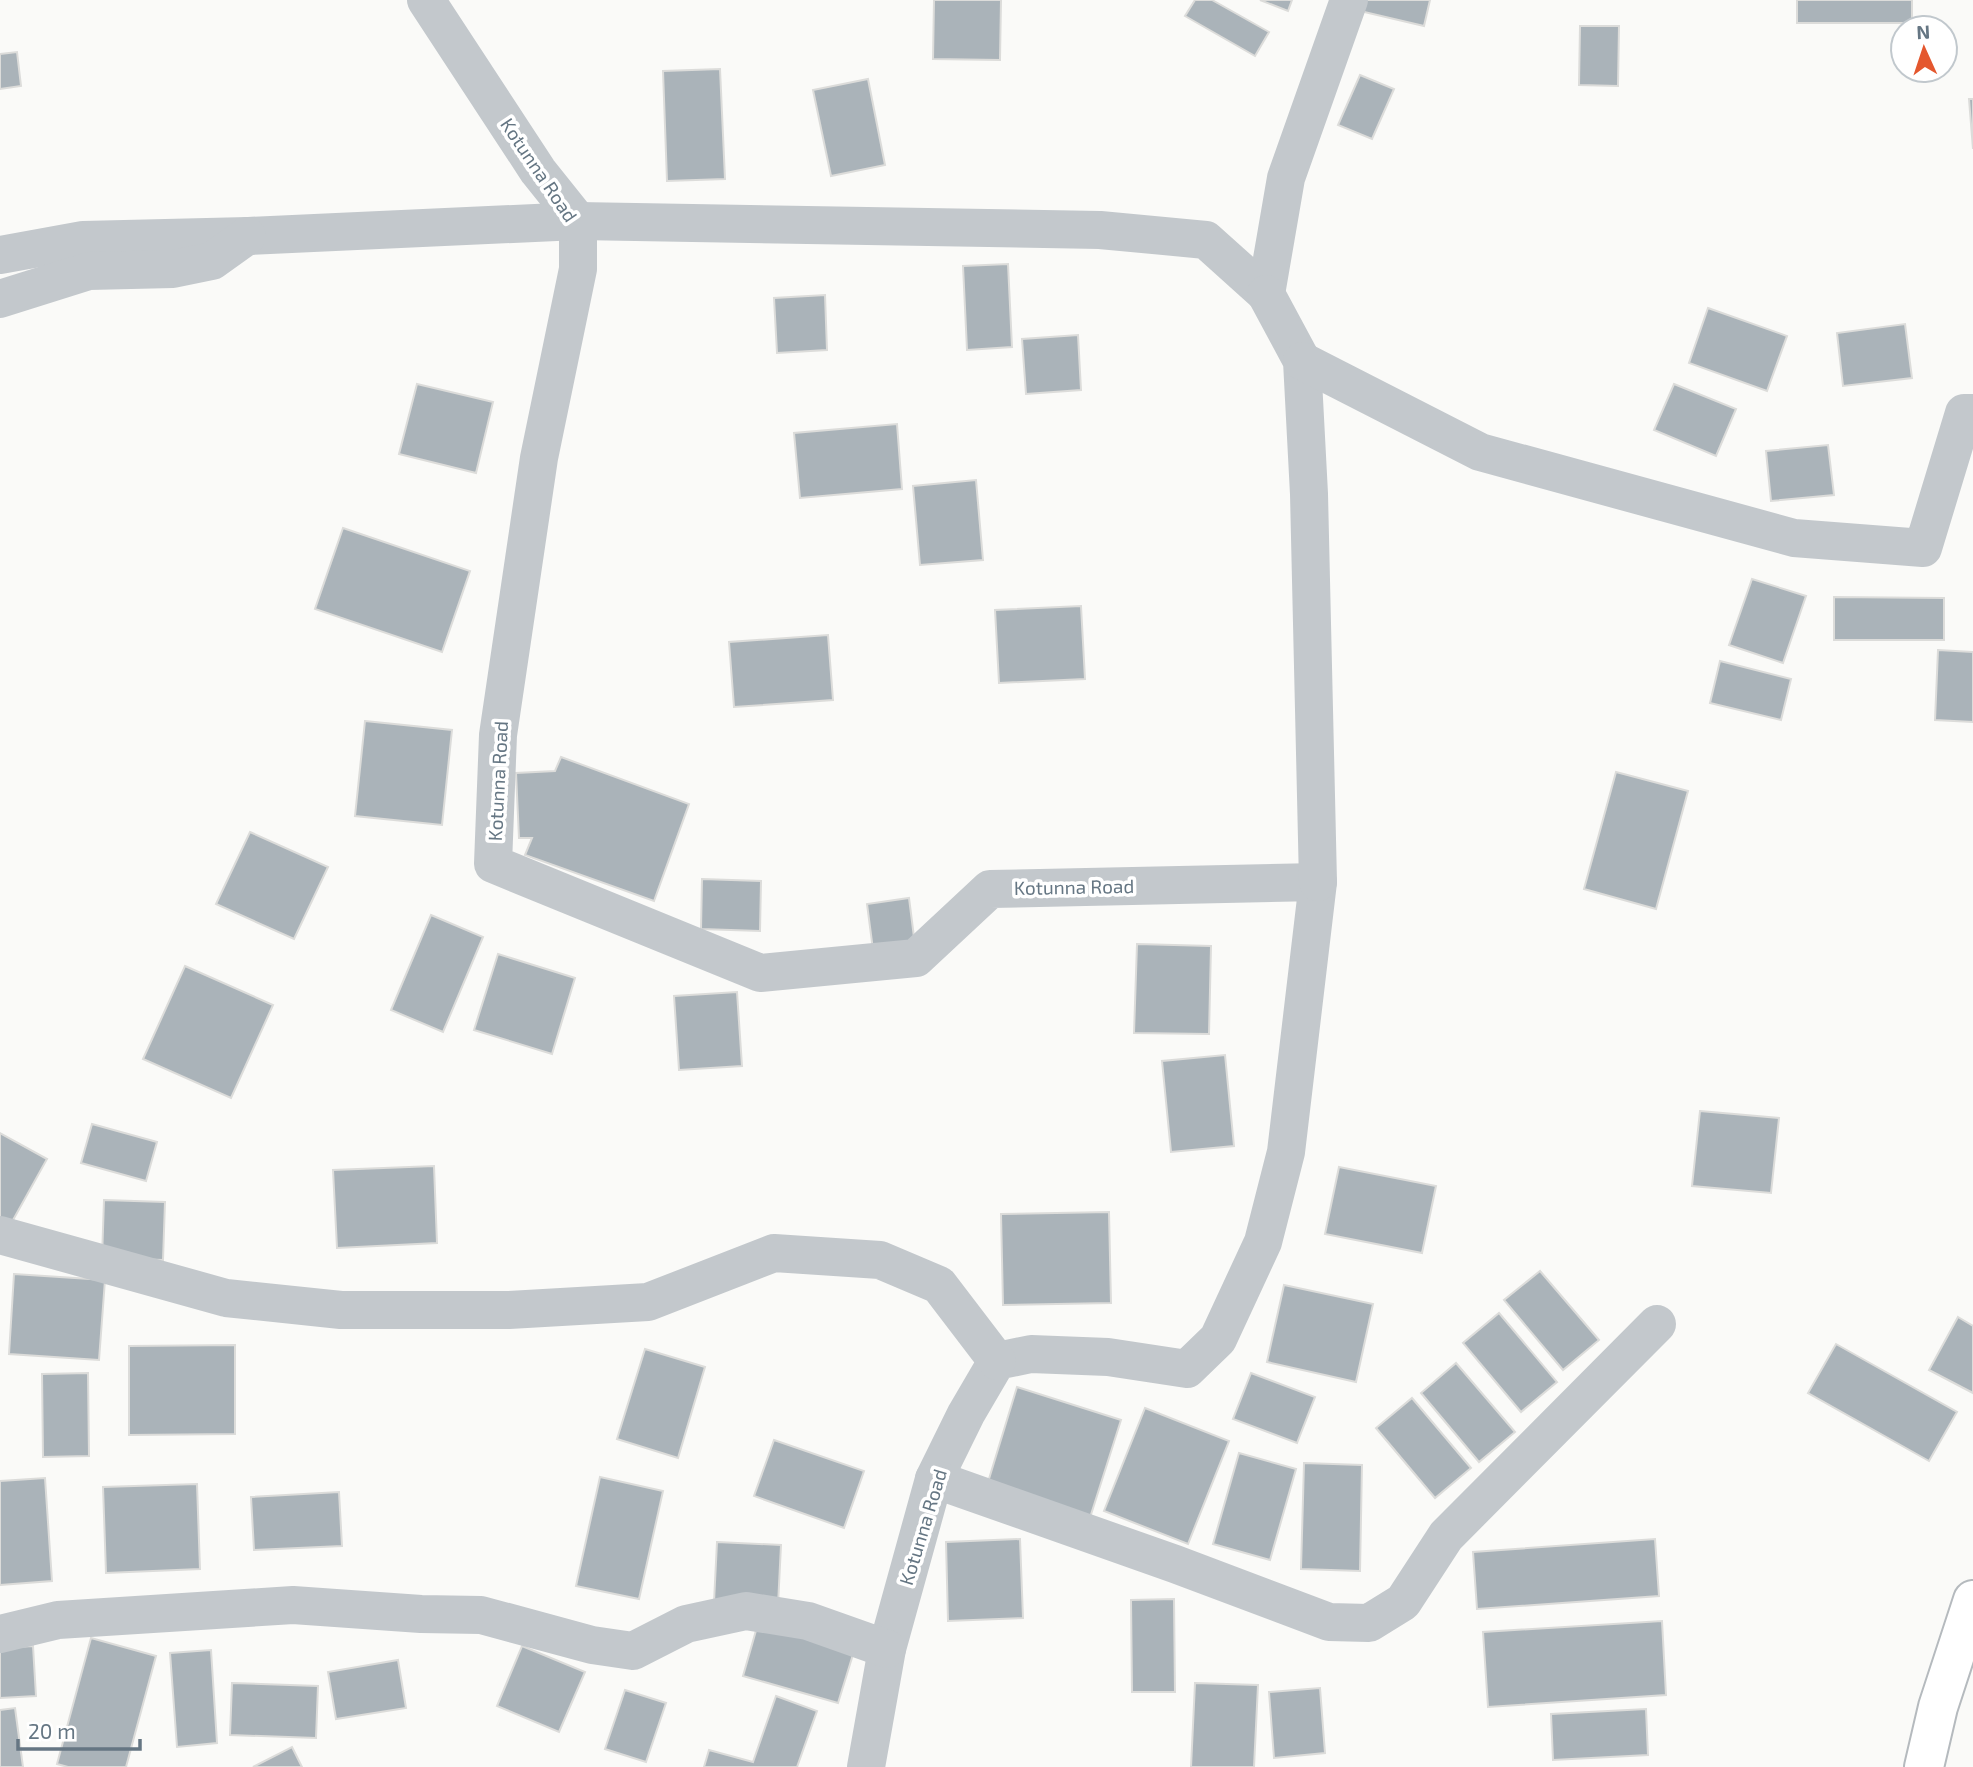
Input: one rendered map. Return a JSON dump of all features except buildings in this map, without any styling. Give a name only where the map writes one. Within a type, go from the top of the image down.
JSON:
[{"type":"main road","points":[[1924,1767],[1938,1707],[1973,1600]]},
{"type":"street","name":"Kotunna Road","points":[[426,0],[538,171],[578,221],[578,269],[539,458],[498,735],[493,864],[760,973],[916,958],[990,888],[1318,882]]},
{"type":"street","points":[[1266,295],[1286,178],[1349,0]]},
{"type":"street","points":[[0,255],[83,240],[248,236],[578,221],[1100,230],[1206,240],[1266,295],[1302,361],[1309,494],[1318,882],[1286,1152],[1263,1242],[1218,1339],[1187,1369],[1108,1356],[1031,1354],[997,1361],[939,1285],[880,1260],[774,1253],[648,1302],[509,1310],[341,1310],[226,1298],[0,1235]]},
{"type":"street","points":[[0,299],[89,271],[173,269],[212,261],[248,236]]},
{"type":"street","points":[[1302,361],[1480,452],[1794,538],[1923,548],[1964,413],[1973,413]]},
{"type":"street","points":[[934,1479],[1175,1564],[1329,1622],[1369,1623],[1403,1602],[1446,1536],[1657,1324]]},
{"type":"street","name":"Kotunna Road","points":[[866,1767],[887,1649],[934,1479],[965,1414],[997,1361]]},
{"type":"street","points":[[0,1634],[58,1620],[293,1605],[421,1614],[481,1615],[592,1646],[633,1651],[686,1623],[746,1611],[808,1620],[887,1649]]}]
